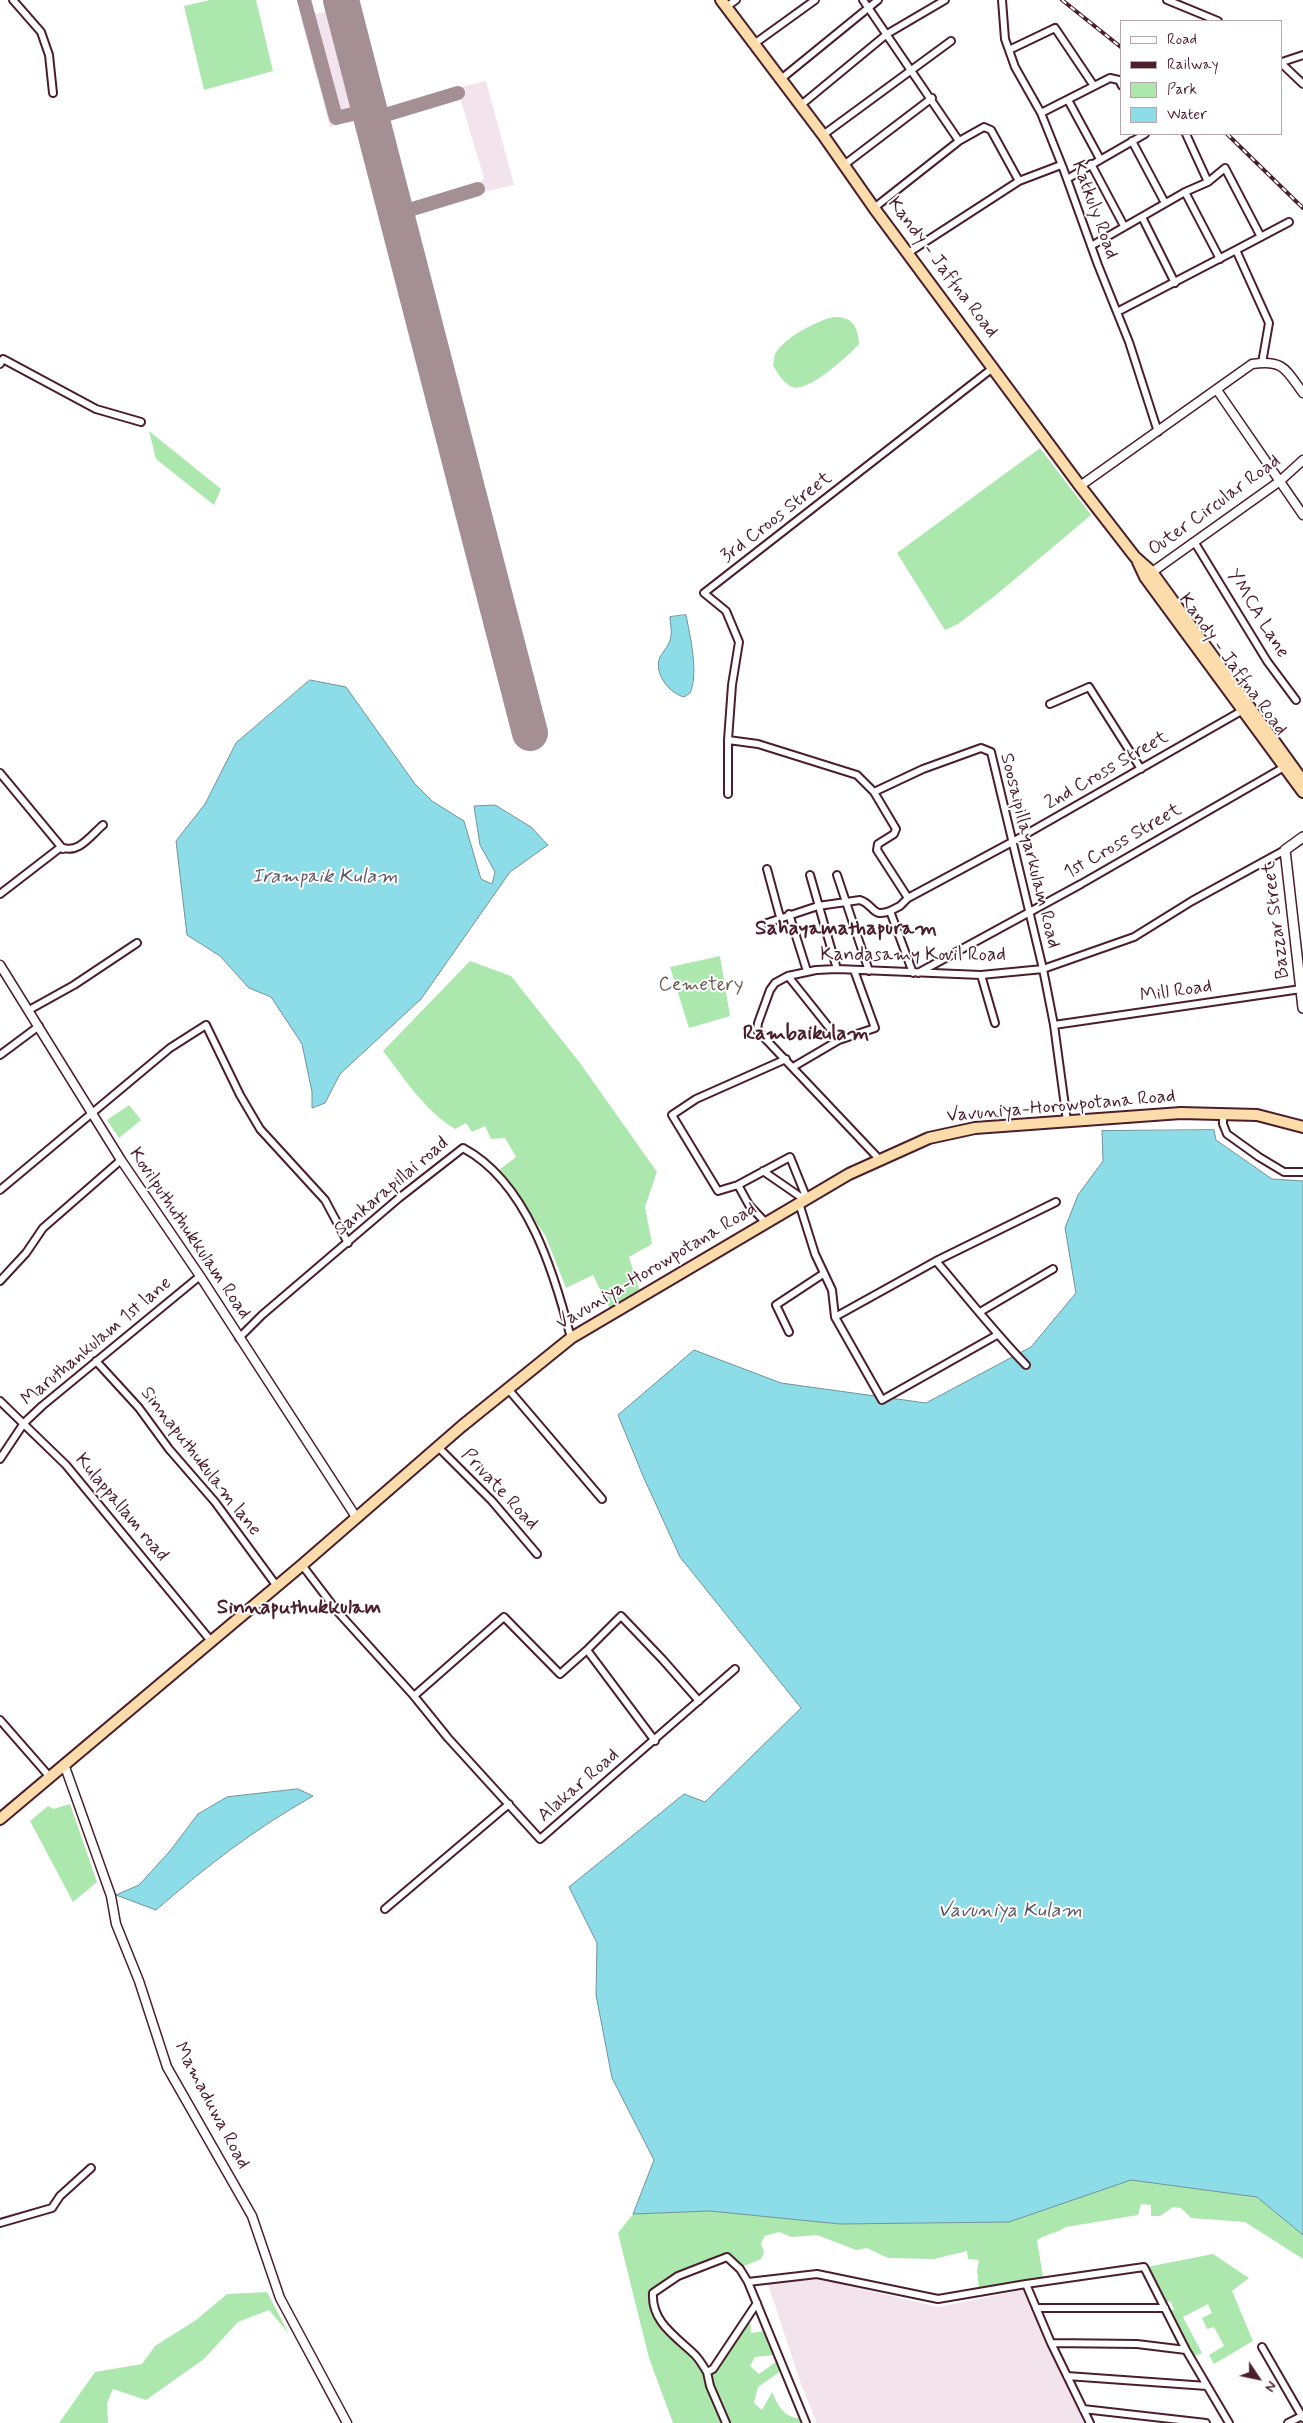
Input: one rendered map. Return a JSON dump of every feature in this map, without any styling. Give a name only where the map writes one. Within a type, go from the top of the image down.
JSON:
[{"type":"highway","name":"Kandy - Jaffna Road","points":[[724,3],[824,135],[874,208],[994,367],[1080,486],[1148,574],[1288,765],[1303,781]]},
{"type":"highway","name":"Kandy - Jaffna Road","points":[[1288,765],[1303,792]]},
{"type":"highway","name":"Vavuniya-Horowpotana Road","points":[[0,1820],[49,1776],[302,1565],[438,1446],[571,1338],[766,1222],[880,1160],[929,1138],[953,1132],[1066,1121],[1181,1114],[1223,1114],[1257,1115],[1303,1127]]},
{"type":"main road","name":"Bazzar Street","points":[[1303,837],[1285,850],[1301,967],[1303,1008]]},
{"type":"street","points":[[13,0],[40,32],[49,55],[53,93]]},
{"type":"street","points":[[724,3],[736,0]]},
{"type":"street","points":[[754,44],[814,0]]},
{"type":"street","points":[[863,0],[960,141]]},
{"type":"street","points":[[780,79],[878,0]]},
{"type":"street","points":[[801,105],[887,34],[945,0]]},
{"type":"street","name":"Katkuly Road","points":[[1002,0],[1005,39],[1015,67],[1041,113],[1067,179],[1129,342],[1158,432]]},
{"type":"street","points":[[1168,0],[1216,20]]},
{"type":"street","points":[[1009,50],[1055,28],[1094,86]]},
{"type":"street","points":[[824,135],[911,68],[950,41]]},
{"type":"street","points":[[1283,63],[1303,55]]},
{"type":"street","points":[[1283,64],[1303,84]]},
{"type":"street","points":[[1041,113],[1114,78],[1120,84]]},
{"type":"street","points":[[844,165],[932,98]]},
{"type":"street","points":[[1068,100],[1100,159]]},
{"type":"street","points":[[874,208],[960,141],[984,127],[988,128],[1019,181]]},
{"type":"street","points":[[1067,179],[1142,135]]},
{"type":"street","points":[[1186,135],[1208,182]]},
{"type":"street","points":[[1132,141],[1165,203]]},
{"type":"street","points":[[1091,164],[1124,226]]},
{"type":"street","points":[[908,253],[1019,181],[1061,165]]},
{"type":"street","points":[[1091,246],[1185,192],[1208,182],[1225,168],[1262,237]]},
{"type":"street","points":[[1185,192],[1220,259]]},
{"type":"street","points":[[1142,216],[1175,282]]},
{"type":"street","points":[[1117,312],[1289,222]]},
{"type":"street","points":[[1236,250],[1269,323],[1262,363]]},
{"type":"street","points":[[0,364],[3,358],[96,409],[141,422]]},
{"type":"street","points":[[1080,486],[1218,390],[1252,364],[1268,362],[1281,366],[1303,393]]},
{"type":"street","name":"3rd Croos Street","points":[[728,740],[732,685],[739,642],[726,611],[704,593],[994,367]]},
{"type":"street","points":[[1218,390],[1303,514]]},
{"type":"street","name":"Outer Circular Road","points":[[1148,574],[1196,543],[1280,481],[1303,460]]},
{"type":"street","name":"YMCA Lane","points":[[1196,543],[1267,661],[1296,700]]},
{"type":"street","points":[[1050,704],[1090,687],[1141,769]]},
{"type":"street","name":"2nd Cross Street","points":[[890,911],[900,906],[908,898],[1014,841],[1247,708]]},
{"type":"street","points":[[728,794],[728,740],[758,744],[857,775],[874,792],[896,828],[894,834],[878,844],[877,850],[908,898]]},
{"type":"street","name":"Soosaipillayarkulam Road","points":[[874,792],[924,769],[984,748],[993,754],[1043,968],[1054,1025],[1066,1121]]},
{"type":"street","name":"1st Cross Street","points":[[915,973],[1081,884],[1288,765]]},
{"type":"street","points":[[0,773],[63,849]]},
{"type":"street","points":[[0,894],[61,847],[71,850],[78,847],[103,825]]},
{"type":"street","name":"Kandasamy Kovil Road","points":[[880,1160],[757,1030],[770,990],[775,983],[788,976],[807,971],[837,969],[981,975],[1043,968],[1134,937],[1192,901],[1285,850]]},
{"type":"street","points":[[767,869],[780,917]]},
{"type":"street","points":[[810,875],[837,969]]},
{"type":"street","points":[[838,875],[848,901],[869,971]]},
{"type":"street","points":[[767,923],[780,917],[818,906],[848,901],[864,902],[876,913],[882,914],[890,911],[915,973]]},
{"type":"street","points":[[789,914],[807,971]]},
{"type":"street","points":[[29,1010],[74,985],[137,943]]},
{"type":"street","name":"Kovilputhuthukkulam Road","points":[[0,965],[121,1160],[200,1276],[356,1517]]},
{"type":"street","points":[[793,1066],[839,1040],[875,1028],[854,970]]},
{"type":"street","points":[[981,975],[995,1023]]},
{"type":"street","points":[[788,976],[839,1040]]},
{"type":"street","name":"Mill Road","points":[[1054,1025],[1301,989]]},
{"type":"street","points":[[0,1189],[170,1048],[206,1025],[240,1095],[260,1129],[325,1200],[348,1243]]},
{"type":"street","points":[[0,1055],[39,1026]]},
{"type":"street","points":[[786,1059],[696,1099],[672,1114],[678,1128],[718,1191],[738,1185],[790,1157],[823,1274],[832,1290],[835,1317],[882,1400],[997,1335]]},
{"type":"street","points":[[1223,1114],[1223,1124],[1227,1134],[1284,1172],[1303,1172]]},
{"type":"street","name":"Sankarapillai road","points":[[239,1338],[262,1315],[399,1198],[463,1148],[484,1161],[527,1216],[544,1251],[558,1287],[571,1338]]},
{"type":"street","points":[[0,1281],[26,1253],[43,1228],[121,1160]]},
{"type":"street","points":[[763,1171],[803,1201]]},
{"type":"street","points":[[738,1185],[750,1205],[766,1222]]},
{"type":"street","points":[[835,1317],[936,1262],[1056,1202]]},
{"type":"street","points":[[936,1262],[980,1312],[997,1335],[1026,1365]]},
{"type":"street","points":[[980,1312],[1053,1269]]},
{"type":"street","points":[[789,1332],[776,1305],[823,1274]]},
{"type":"street","name":"Maruthankulam 1st lane","points":[[0,1459],[24,1423],[96,1360],[200,1276]]},
{"type":"street","name":"Sinnaputhukulam lane","points":[[96,1360],[139,1408],[169,1450],[215,1502],[276,1585]]},
{"type":"street","points":[[509,1390],[602,1499]]},
{"type":"street","name":"Kulappallam road","points":[[0,1401],[66,1465],[211,1641]]},
{"type":"street","name":"Private Road","points":[[438,1446],[492,1502],[537,1554]]},
{"type":"street","name":"Alakar Road","points":[[302,1565],[337,1611],[414,1696],[448,1738],[540,1839],[736,1669]]},
{"type":"street","points":[[414,1696],[504,1617],[560,1674],[621,1616],[664,1660],[699,1701]]},
{"type":"street","points":[[587,1650],[655,1741]]},
{"type":"street","points":[[0,1720],[49,1776]]},
{"type":"street","name":"Mamaduwa Road","points":[[64,1764],[111,1896],[116,1924],[139,1980],[168,2067],[252,2216],[280,2298],[347,2423]]},
{"type":"street","points":[[385,1909],[509,1804]]},
{"type":"street","points":[[0,2223],[52,2208],[60,2196],[92,2168]]},
{"type":"street","points":[[726,2423],[710,2386],[708,2372],[694,2354],[674,2338],[658,2318],[652,2303],[653,2293],[678,2276],[727,2257],[740,2269],[748,2282],[806,2423]]},
{"type":"street","points":[[748,2282],[817,2274],[938,2299],[1144,2267],[1186,2350],[1228,2423]]},
{"type":"street","points":[[1026,2284],[1051,2343],[1090,2423]]},
{"type":"street","points":[[708,2372],[713,2369],[757,2303]]},
{"type":"street","points":[[1036,2308],[1165,2308]]},
{"type":"street","points":[[1051,2343],[1137,2344],[1186,2350]]},
{"type":"street","points":[[1262,2347],[1302,2417],[1288,2423]]},
{"type":"street","points":[[1067,2376],[1207,2386]]},
{"type":"street","points":[[1083,2409],[1206,2423]]},
{"type":"shaded area","points":[[334,9],[362,116],[330,127],[301,18]]},
{"type":"shaded area","points":[[486,81],[514,185],[479,193],[478,185],[484,178],[457,88]]},
{"type":"shaded area","points":[[819,2279],[938,2307],[1023,2290],[1084,2423],[817,2423],[802,2387],[768,2284]]},
{"type":"green space","points":[[210,0],[256,0],[273,71],[204,90],[184,6]]},
{"type":"green space","points":[[833,317],[845,318],[853,323],[859,344],[846,357],[817,379],[799,387],[792,387],[781,378],[773,366],[775,354],[793,336],[818,322]]},
{"type":"green space","points":[[149,431],[221,489],[214,505],[156,459]]},
{"type":"green space","points":[[1040,448],[1091,515],[996,595],[958,624],[945,630],[897,553]]},
{"type":"green space","name":"Cemetery","points":[[720,956],[730,1016],[689,1028],[670,967]]},
{"type":"green space","points":[[470,961],[511,976],[580,1063],[657,1172],[645,1207],[652,1244],[629,1257],[640,1292],[610,1309],[593,1275],[566,1288],[545,1235],[499,1170],[516,1157],[505,1138],[491,1139],[485,1126],[472,1132],[466,1123],[455,1129],[424,1103],[383,1051]]},
{"type":"green space","points":[[129,1105],[141,1120],[119,1138],[107,1120]]},
{"type":"green space","points":[[70,1804],[97,1882],[73,1902],[30,1821],[48,1806],[53,1809]]},
{"type":"green space","points":[[1131,2180],[1257,2197],[1303,2235],[1303,2259],[1245,2222],[1191,2218],[1181,2208],[1173,2207],[1160,2216],[1151,2216],[1151,2205],[1141,2204],[1138,2215],[1066,2227],[1037,2240],[1043,2277],[979,2288],[977,2270],[979,2260],[968,2259],[967,2251],[934,2259],[888,2258],[867,2248],[856,2250],[817,2235],[792,2237],[779,2232],[765,2236],[761,2243],[764,2253],[761,2259],[742,2267],[728,2255],[718,2258],[697,2265],[668,2279],[651,2292],[652,2305],[662,2326],[698,2362],[705,2372],[724,2423],[673,2423],[649,2358],[618,2233],[633,2214],[710,2211],[840,2224],[1008,2222]]},
{"type":"green space","points":[[1213,2254],[1249,2278],[1232,2291],[1253,2341],[1214,2364],[1209,2355],[1224,2346],[1214,2327],[1207,2329],[1202,2318],[1212,2313],[1208,2304],[1183,2317],[1202,2353],[1194,2356],[1169,2312],[1174,2309],[1170,2301],[1165,2303],[1147,2267]]},
{"type":"green space","points":[[267,2292],[289,2334],[269,2310],[238,2322],[204,2359],[146,2400],[113,2389],[107,2403],[108,2423],[59,2423],[95,2372],[142,2364],[155,2346],[196,2320],[227,2294]]},
{"type":"green space","points":[[750,2318],[751,2333],[765,2331],[774,2355],[755,2357],[750,2366],[759,2374],[777,2361],[781,2371],[758,2387],[754,2403],[762,2410],[772,2392],[783,2411],[786,2414],[802,2419],[800,2423],[729,2423],[712,2385],[710,2374],[716,2371]]},
{"type":"water","points":[[686,615],[693,654],[694,676],[690,693],[684,697],[668,687],[661,676],[658,663],[670,639],[670,617]]},
{"type":"water","name":"Irampaik Kulam","points":[[310,680],[346,687],[415,784],[432,801],[464,821],[481,879],[492,884],[495,872],[480,845],[474,806],[495,805],[531,827],[548,845],[510,872],[421,999],[340,1074],[325,1103],[312,1108],[312,1092],[302,1044],[271,997],[249,988],[220,956],[187,935],[176,841],[205,804],[236,743]]},
{"type":"water","name":"Vavuniya Kulam","points":[[1214,1130],[1216,1140],[1272,1179],[1303,1181],[1303,2235],[1257,2197],[1131,2180],[1009,2222],[840,2224],[710,2211],[633,2214],[654,2160],[612,2078],[596,1995],[597,1943],[569,1887],[684,1794],[705,1802],[801,1708],[680,1557],[618,1415],[694,1350],[781,1383],[926,1403],[1031,1347],[1076,1293],[1065,1228],[1078,1195],[1103,1161],[1102,1131]]},
{"type":"water","points":[[298,1789],[313,1796],[270,1822],[232,1849],[156,1910],[116,1895],[139,1885],[170,1851],[198,1814],[227,1797]]},
{"type":"taxiway","points":[[304,0],[336,118],[370,110]]},
{"type":"taxiway","points":[[372,119],[458,93]]},
{"type":"taxiway","points":[[396,214],[478,189]]},
{"type":"runway","points":[[341,0],[530,733]]},
{"type":"railway","points":[[1062,0],[1120,46]]},
{"type":"railway","points":[[1228,135],[1303,208]]},
{"type":"district","name":"Sahayamathapuram","points":[[846,930]]},
{"type":"district","name":"Rambaikulam","points":[[806,1035]]},
{"type":"district","name":"Sinnaputhukkulam","points":[[299,1609]]}]
